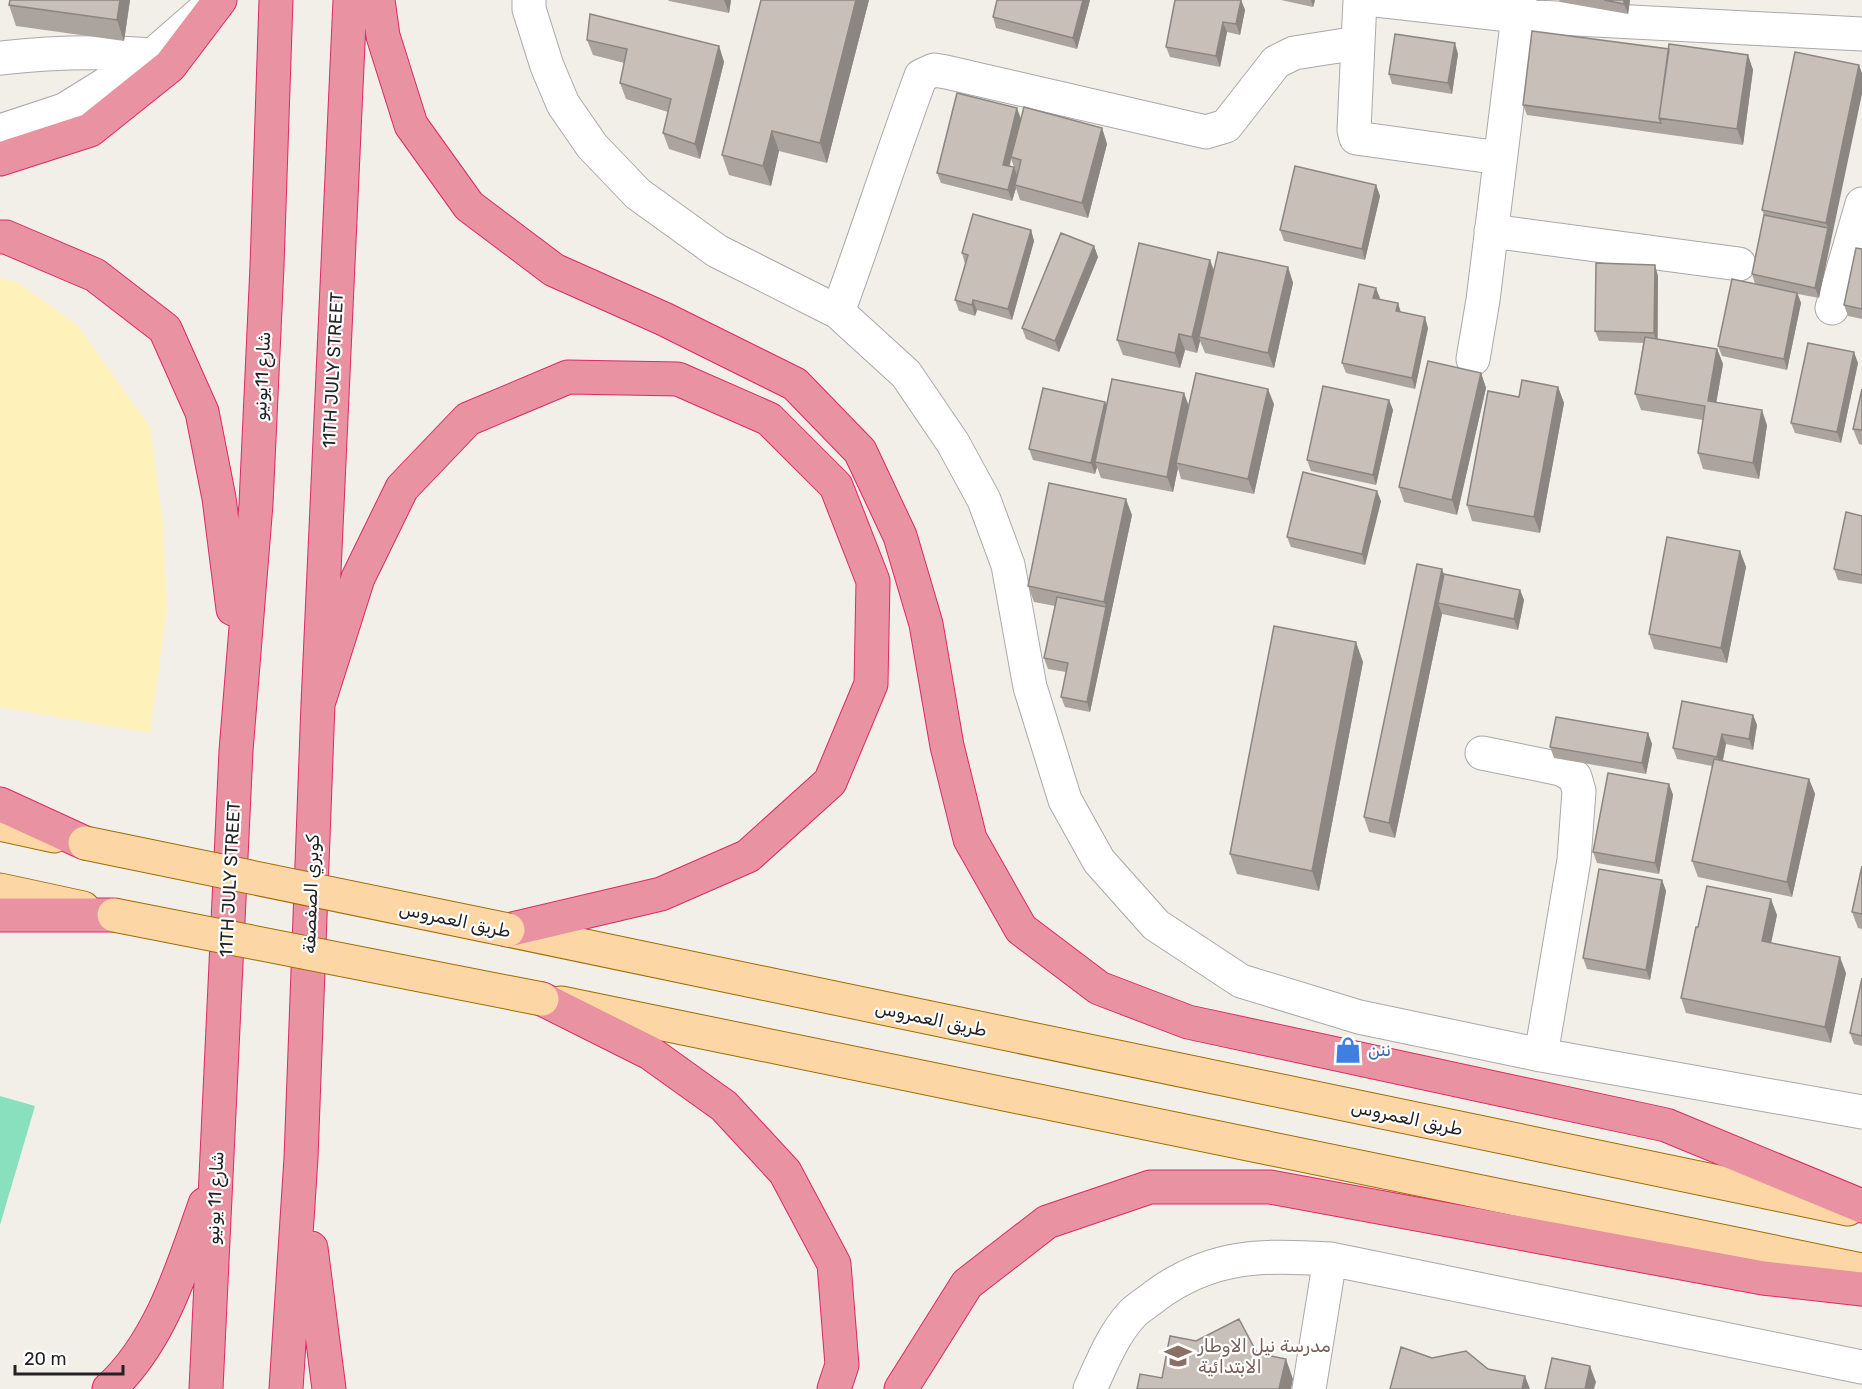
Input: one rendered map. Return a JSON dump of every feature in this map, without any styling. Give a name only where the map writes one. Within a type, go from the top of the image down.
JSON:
[{"type":"highway","points":[[0,159],[90,130],[170,66],[218,0]]},
{"type":"highway","name":"شارع 11يونيو","points":[[236,752],[256,504],[276,0]]},
{"type":"highway","name":"11TH JULY STREET","points":[[316,739],[350,0]]},
{"type":"highway","points":[[378,0],[383,36],[411,125],[469,206],[554,270],[664,319],[795,384],[860,451],[900,536],[926,624],[947,746],[970,839],[1021,929],[1099,988],[1188,1022],[1666,1125],[1862,1206]]},
{"type":"highway","points":[[0,237],[6,237],[95,275],[165,329],[202,412],[219,498],[242,671]]},
{"type":"highway","points":[[318,704],[358,578],[402,488],[468,419],[568,377],[678,379],[769,419],[836,486],[873,580],[871,684],[830,782],[748,856],[662,894],[508,930]]},
{"type":"highway","name":"كوبري الصفصفة","points":[[301,1158],[316,739]]},
{"type":"highway","name":"11TH JULY STREET","points":[[224,1006],[236,752]]},
{"type":"highway","points":[[0,804],[85,843]]},
{"type":"highway","points":[[0,915],[114,915]]},
{"type":"highway","points":[[542,999],[659,1059],[724,1106],[785,1172],[834,1264],[842,1365],[834,1389]]},
{"type":"highway","name":"شارع 11 يونيو","points":[[206,1389],[224,1006]]},
{"type":"highway","points":[[286,1389],[301,1158]]},
{"type":"highway","points":[[301,1158],[329,1389]]},
{"type":"highway","points":[[109,1389],[126,1374],[161,1318],[185,1261],[217,1168]]},
{"type":"highway","points":[[901,1389],[967,1284],[1047,1222],[1150,1187],[1270,1187],[1763,1278],[1862,1288]]},
{"type":"main road","name":"طريق العمروس","points":[[0,824],[1862,1212]]},
{"type":"main road","points":[[0,890],[1862,1270]]},
{"type":"street","points":[[0,131],[64,110],[153,55],[218,0]]},
{"type":"street","points":[[529,0],[547,66],[563,104],[592,146],[638,194],[717,251],[838,312],[906,374],[953,443],[984,500],[1008,565],[1030,687],[1065,800],[1099,861],[1156,926],[1241,981],[1359,1017],[1541,1055],[1862,1112]]},
{"type":"street","points":[[1360,0],[1354,130],[1356,138],[1500,158]]},
{"type":"street","points":[[1376,0],[1519,8],[1862,34]]},
{"type":"street","points":[[1473,359],[1484,300],[1519,8]]},
{"type":"street","points":[[838,312],[873,218],[885,174],[921,76],[934,70],[946,72],[1206,132],[1226,126],[1276,62],[1286,56],[1358,44]]},
{"type":"street","points":[[0,58],[52,52],[106,51],[153,55]]},
{"type":"street","points":[[1832,308],[1862,204]]},
{"type":"street","points":[[1491,231],[1739,264]]},
{"type":"street","points":[[1482,753],[1561,769],[1575,777],[1579,791],[1574,860],[1541,1055]]},
{"type":"street","points":[[1090,1389],[1108,1348],[1133,1313],[1175,1282],[1220,1263],[1275,1256],[1330,1259],[1862,1367]]},
{"type":"street","points":[[1310,1389],[1330,1259]]},
{"type":"sand","points":[[0,278],[18,282],[78,326],[150,427],[163,522],[167,611],[150,733],[0,707]]},
{"type":"green space","points":[[0,1096],[35,1106],[0,1225]]},
{"type":"building","points":[[10,0],[120,0],[117,20],[9,5]]},
{"type":"building","points":[[761,0],[856,0],[820,143],[772,131],[763,166],[722,155]]},
{"type":"building","points":[[997,0],[1083,0],[1073,38],[993,17]]},
{"type":"building","points":[[1175,0],[1241,0],[1236,24],[1223,22],[1216,56],[1166,47]]},
{"type":"building","points":[[1604,0],[1624,0],[1624,4]]},
{"type":"building","points":[[590,14],[719,46],[695,144],[663,133],[671,99],[620,83],[627,49],[587,40]]},
{"type":"building","points":[[1532,31],[1669,49],[1659,118],[1661,123],[1523,105]]},
{"type":"building","points":[[1395,34],[1455,43],[1448,83],[1389,74]]},
{"type":"building","points":[[1669,44],[1748,55],[1737,129],[1659,118]]},
{"type":"building","points":[[1795,52],[1859,65],[1826,223],[1762,210]]},
{"type":"building","points":[[957,93],[1017,108],[1003,165],[1014,167],[1008,190],[937,173]]},
{"type":"building","points":[[1024,107],[1102,128],[1082,203],[1015,185],[1021,160],[1011,157]]},
{"type":"building","points":[[1295,166],[1376,185],[1362,249],[1280,230]]},
{"type":"building","points":[[973,214],[1031,230],[1008,309],[973,300],[972,305],[955,300],[968,255],[962,253]]},
{"type":"building","points":[[1764,215],[1828,228],[1815,288],[1752,274]]},
{"type":"building","points":[[1061,233],[1094,246],[1055,341],[1022,328]]},
{"type":"building","points":[[1139,243],[1210,260],[1192,337],[1179,334],[1175,353],[1117,340]]},
{"type":"building","points":[[1856,248],[1862,249],[1862,309],[1844,305]]},
{"type":"building","points":[[1218,252],[1288,267],[1268,353],[1199,337]]},
{"type":"building","points":[[1596,263],[1655,265],[1654,333],[1595,331]]},
{"type":"building","points":[[1732,279],[1797,293],[1784,359],[1718,346]]},
{"type":"building","points":[[1359,284],[1376,288],[1373,298],[1398,303],[1396,311],[1425,317],[1412,378],[1342,363]]},
{"type":"building","points":[[1645,337],[1717,349],[1708,401],[1762,410],[1753,463],[1698,453],[1705,406],[1635,394]]},
{"type":"building","points":[[1808,343],[1854,352],[1837,432],[1791,423]]},
{"type":"building","points":[[1428,361],[1481,373],[1452,500],[1399,487]]},
{"type":"building","points":[[1196,373],[1268,389],[1248,479],[1176,463]]},
{"type":"building","points":[[1112,379],[1184,393],[1167,477],[1095,462]]},
{"type":"building","points":[[1522,380],[1558,387],[1534,517],[1467,505],[1488,391],[1519,397]]},
{"type":"building","points":[[1323,386],[1389,400],[1373,475],[1307,460]]},
{"type":"building","points":[[1043,388],[1105,402],[1091,463],[1029,449]]},
{"type":"building","points":[[1862,389],[1862,430],[1853,429]]},
{"type":"building","points":[[1303,472],[1377,491],[1362,554],[1287,537]]},
{"type":"building","points":[[1049,483],[1126,499],[1104,602],[1028,586]]},
{"type":"building","points":[[1846,512],[1862,516],[1862,575],[1834,569]]},
{"type":"building","points":[[1667,537],[1740,551],[1721,648],[1649,634]]},
{"type":"building","points":[[1417,564],[1442,569],[1389,823],[1364,817]]},
{"type":"building","points":[[1444,574],[1520,590],[1514,619],[1438,603]]},
{"type":"building","points":[[1057,597],[1106,607],[1087,702],[1061,697],[1068,663],[1044,658]]},
{"type":"building","points":[[1274,626],[1356,642],[1312,871],[1230,854]]},
{"type":"building","points":[[1682,701],[1753,715],[1749,739],[1722,734],[1717,757],[1673,748]]},
{"type":"building","points":[[1556,717],[1648,733],[1642,763],[1550,747]]},
{"type":"building","points":[[1714,759],[1809,779],[1787,882],[1692,861]]},
{"type":"building","points":[[1608,773],[1669,784],[1655,863],[1593,852]]},
{"type":"building","points":[[1862,866],[1862,914],[1852,912]]},
{"type":"building","points":[[1599,869],[1662,880],[1646,970],[1583,958]]},
{"type":"building","points":[[1707,886],[1771,899],[1762,941],[1840,957],[1825,1027],[1681,998]]},
{"type":"building","points":[[1862,978],[1862,1036],[1850,1033]]},
{"type":"building","points":[[1239,1319],[1257,1353],[1286,1359],[1279,1389],[1137,1389],[1140,1374],[1162,1378],[1170,1336],[1196,1341]]},
{"type":"building","points":[[1401,1347],[1432,1358],[1466,1351],[1488,1369],[1525,1376],[1522,1389],[1390,1389]]},
{"type":"building","points":[[1552,1358],[1590,1366],[1585,1389],[1545,1389]]},
{"type":"place","name":"ننن","points":[[1348,1050]]},
{"type":"place","name":"مدرسة نيل الاوطار الابتدائية","points":[[1178,1356]]}]
